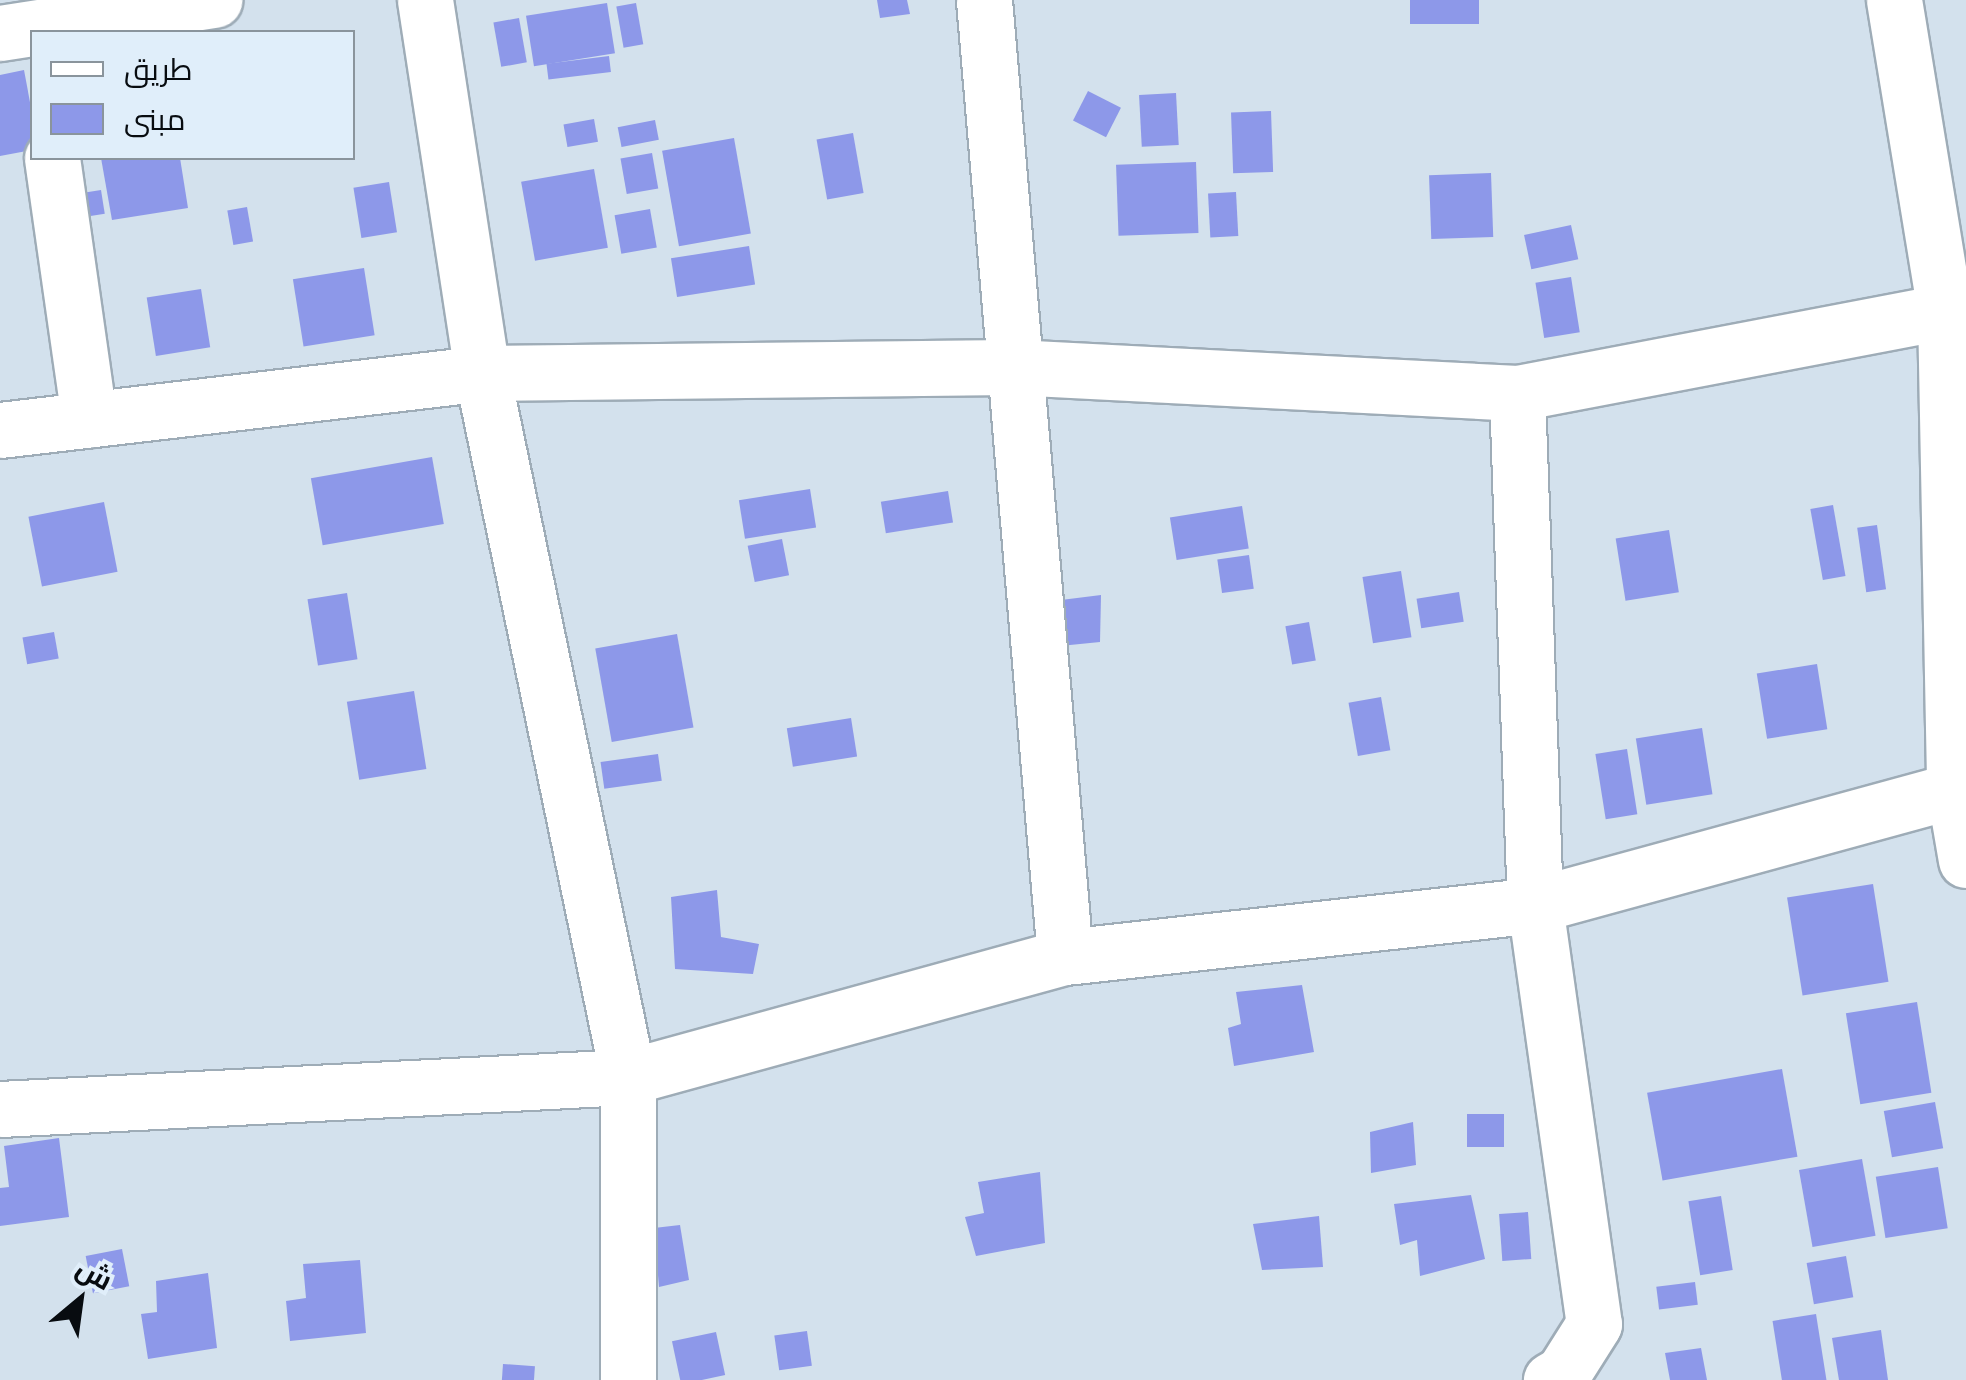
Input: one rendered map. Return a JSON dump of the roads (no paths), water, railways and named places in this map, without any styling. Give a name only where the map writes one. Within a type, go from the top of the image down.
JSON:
[{"type":"street","points":[[23,31],[214,0]]},
{"type":"street","points":[[425,0],[482,373],[628,1077],[628,1380]]},
{"type":"street","points":[[984,0],[1012,367],[1065,956]]},
{"type":"street","points":[[1894,0],[1956,309],[1954,790],[1966,860]]},
{"type":"street","points":[[52,160],[89,420]]},
{"type":"street","points":[[0,430],[482,373],[1012,367],[1517,393],[1956,309]]},
{"type":"street","points":[[1517,393],[1535,906],[1594,1324],[1563,1373],[1551,1380]]},
{"type":"street","points":[[0,1109],[628,1077],[1065,956],[1535,906],[1954,790]]}]
